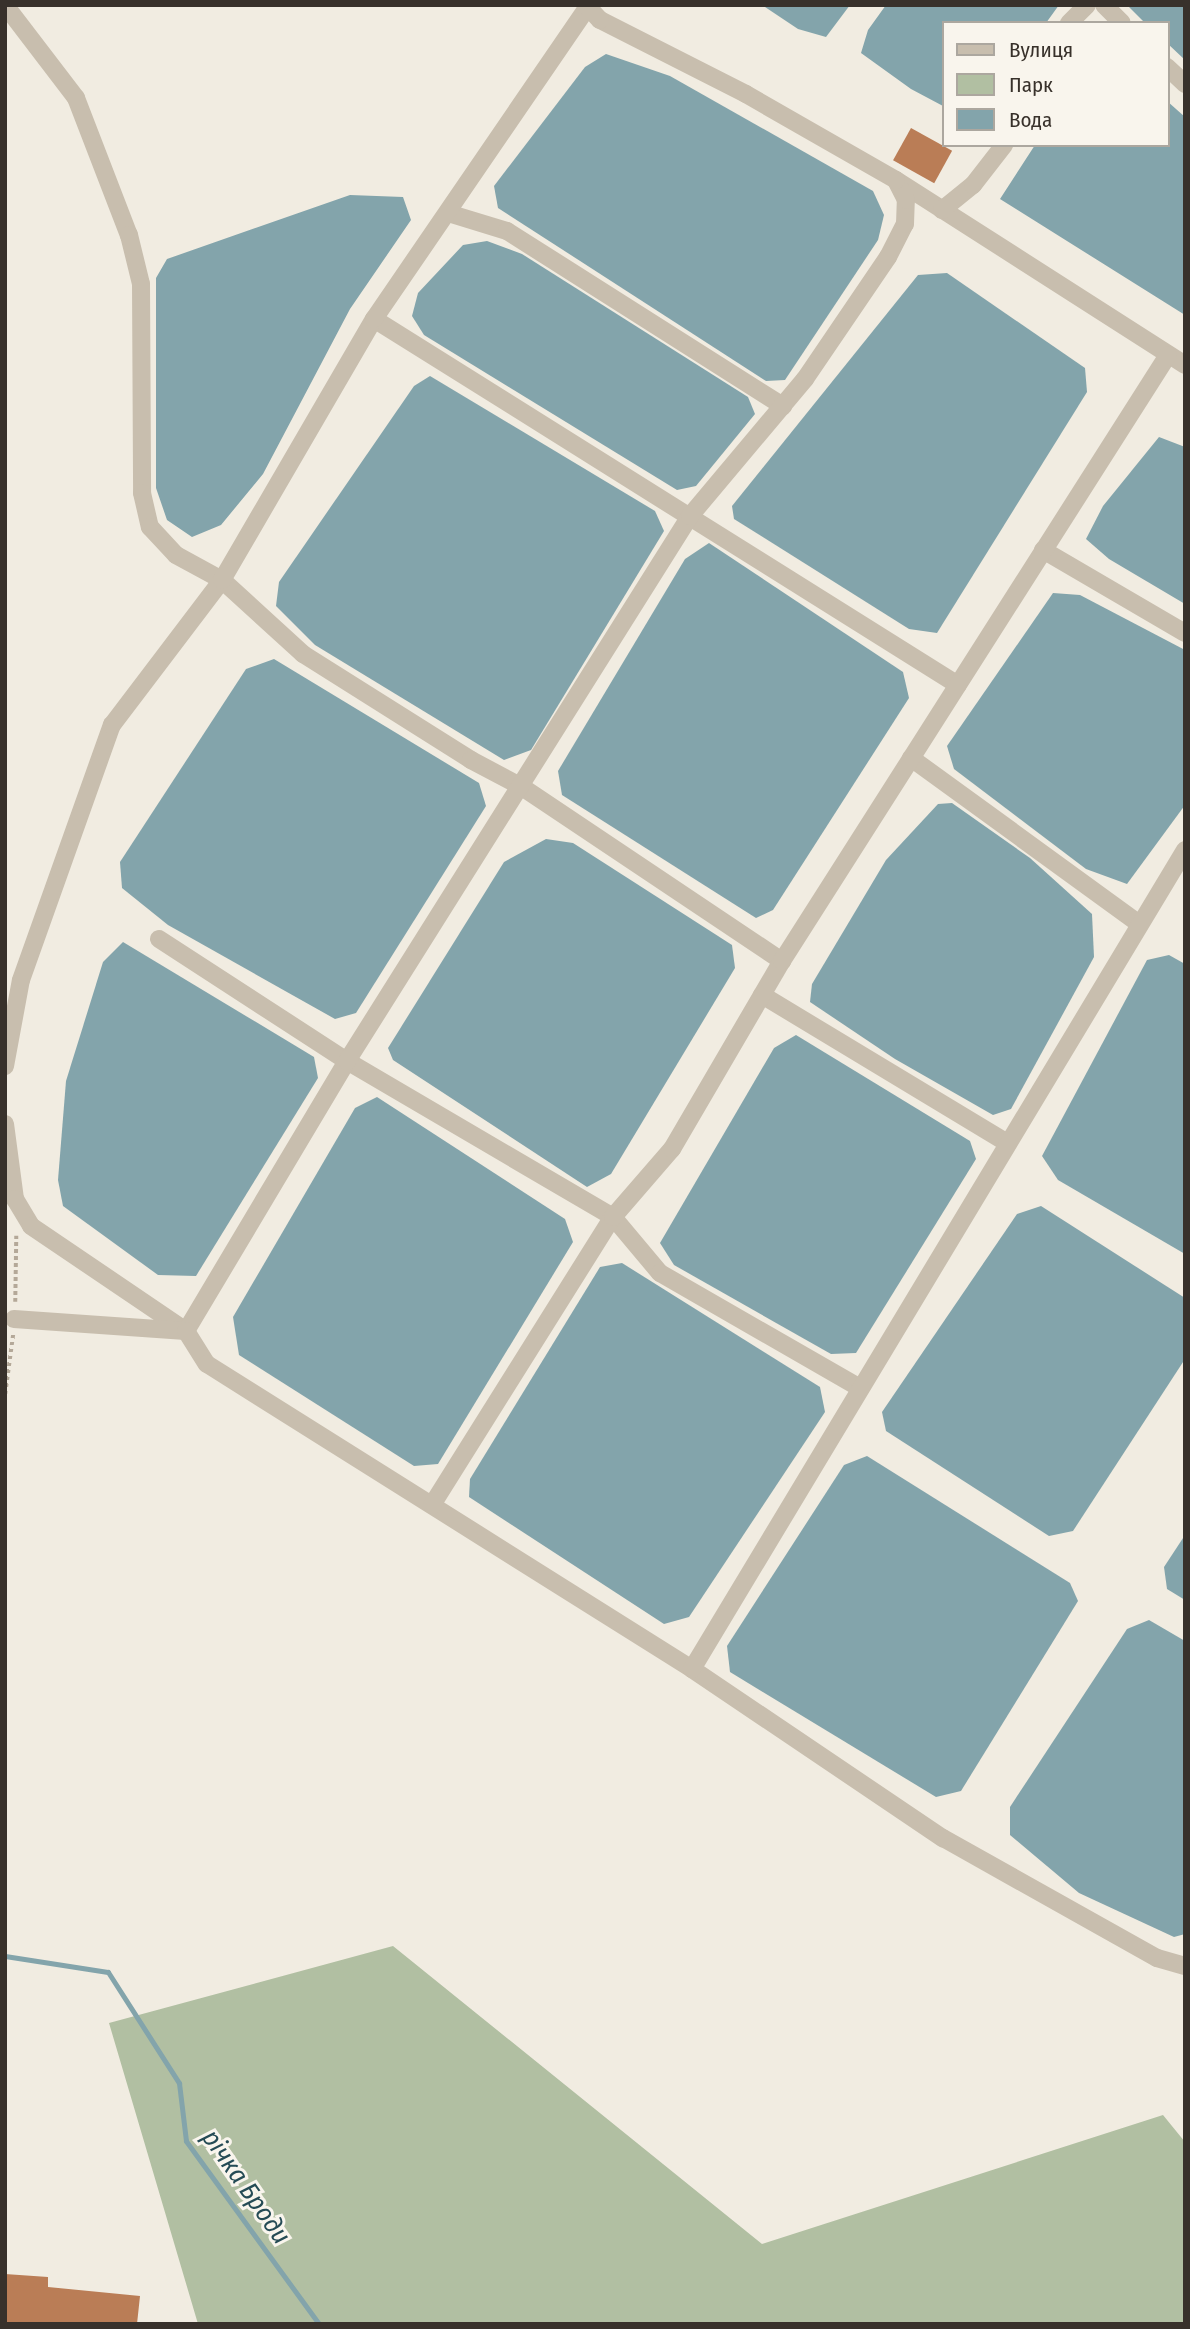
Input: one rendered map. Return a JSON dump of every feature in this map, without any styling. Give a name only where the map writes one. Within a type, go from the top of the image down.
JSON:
[{"type":"lane","points":[[5,5],[76,98],[129,234],[141,284],[142,493],[150,527],[176,555],[222,580],[303,654],[471,760],[522,787],[782,961]]},
{"type":"lane","points":[[1071,21],[1087,5]]},
{"type":"lane","points":[[1104,5],[1120,21]]},
{"type":"lane","points":[[5,1066],[21,981],[112,725],[222,580],[374,319],[589,6],[600,20],[746,94],[896,180],[1185,365]]},
{"type":"lane","points":[[1169,69],[1185,84]]},
{"type":"lane","points":[[942,210],[973,185],[1002,147]]},
{"type":"lane","points":[[186,1331],[346,1061],[522,787],[690,516],[783,405],[888,257],[905,223],[906,200],[896,180]]},
{"type":"lane","points":[[448,214],[508,231],[783,405]]},
{"type":"lane","points":[[374,319],[958,685]]},
{"type":"lane","points":[[432,1505],[613,1217],[672,1149],[782,961],[1168,355]]},
{"type":"lane","points":[[1044,550],[1185,633]]},
{"type":"lane","points":[[911,758],[1138,923]]},
{"type":"lane","points":[[692,1669],[1138,923],[1185,850]]},
{"type":"lane","points":[[159,939],[346,1061],[613,1217],[660,1273],[860,1388]]},
{"type":"lane","points":[[762,995],[1007,1143]]},
{"type":"lane","points":[[5,1124],[15,1199],[31,1226],[186,1331],[207,1364],[692,1669],[943,1838],[1157,1958],[1185,1966]]},
{"type":"lane","points":[[14,1319],[186,1331]]},
{"type":"path","points":[[5,1394],[14,1319],[16,1231]]},
{"type":"green space","points":[[393,1946],[762,2244],[1163,2115],[1185,2142],[1185,2324],[198,2324],[109,2023]]},
{"type":"water","points":[[762,5],[850,5],[826,37],[798,29]]},
{"type":"water","points":[[886,5],[1059,5],[1047,21],[942,21],[942,105],[911,89],[861,53],[868,30]]},
{"type":"water","points":[[1127,5],[1185,5],[1185,60],[1169,45],[1169,21],[1143,21]]},
{"type":"water","points":[[606,54],[670,76],[873,191],[884,215],[878,240],[785,380],[766,381],[498,208],[494,186],[585,67]]},
{"type":"water","points":[[1169,103],[1185,117],[1185,315],[1000,199],[1034,147],[1169,147]]},
{"type":"water","points":[[350,195],[403,197],[411,220],[350,309],[263,474],[221,525],[192,537],[167,520],[156,488],[156,278],[167,259]]},
{"type":"water","points":[[487,241],[522,254],[748,397],[755,414],[696,486],[677,490],[424,335],[412,316],[418,293],[463,245]]},
{"type":"water","points":[[947,273],[1085,368],[1087,392],[937,633],[909,629],[734,519],[732,506],[918,275]]},
{"type":"water","points":[[430,376],[655,511],[664,531],[531,750],[504,760],[315,645],[276,606],[279,582],[414,386]]},
{"type":"water","points":[[1159,437],[1185,447],[1185,604],[1109,559],[1086,539],[1103,506]]},
{"type":"water","points":[[709,543],[903,672],[909,698],[773,910],[756,918],[562,795],[558,771],[685,559]]},
{"type":"water","points":[[1053,593],[1080,595],[1185,650],[1185,805],[1127,884],[1086,869],[954,769],[947,746]]},
{"type":"water","points":[[274,659],[479,783],[486,806],[356,1013],[335,1019],[168,925],[122,888],[120,862],[246,669]]},
{"type":"water","points":[[952,803],[1030,858],[1092,914],[1094,957],[1011,1109],[993,1115],[895,1059],[810,1002],[812,984],[886,860],[938,804]]},
{"type":"water","points":[[546,839],[573,843],[732,945],[735,968],[611,1174],[587,1187],[393,1060],[388,1048],[504,862]]},
{"type":"water","points":[[123,942],[314,1057],[318,1078],[196,1276],[158,1275],[63,1206],[58,1180],[66,1081],[103,962]]},
{"type":"water","points":[[1169,955],[1185,964],[1185,1254],[1058,1180],[1042,1156],[1147,960]]},
{"type":"water","points":[[796,1035],[970,1141],[976,1159],[856,1353],[831,1354],[674,1265],[660,1243],[774,1048]]},
{"type":"water","points":[[377,1097],[565,1219],[573,1242],[438,1464],[414,1466],[239,1355],[233,1317],[355,1108]]},
{"type":"water","points":[[1041,1206],[1185,1298],[1185,1359],[1073,1531],[1049,1536],[886,1431],[882,1412],[1017,1214]]},
{"type":"water","points":[[622,1263],[820,1387],[825,1412],[689,1617],[664,1624],[469,1497],[470,1479],[600,1267]]},
{"type":"water","points":[[867,1456],[1070,1583],[1078,1601],[961,1791],[936,1797],[730,1672],[727,1646],[844,1465]]},
{"type":"water","points":[[1185,1535],[1185,1600],[1167,1589],[1164,1567]]},
{"type":"water","points":[[1149,1620],[1185,1641],[1185,1934],[1174,1937],[1079,1893],[1010,1835],[1010,1807],[1127,1629]]},
{"type":"building","points":[[911,128],[952,151],[934,183],[893,160]]},
{"type":"building","points":[[5,2274],[48,2277],[48,2287],[140,2296],[137,2324],[5,2324]]},
{"type":"waterway","name":"річка Броди","points":[[5,1956],[108,1972],[179,2083],[186,2141],[319,2324]]}]
